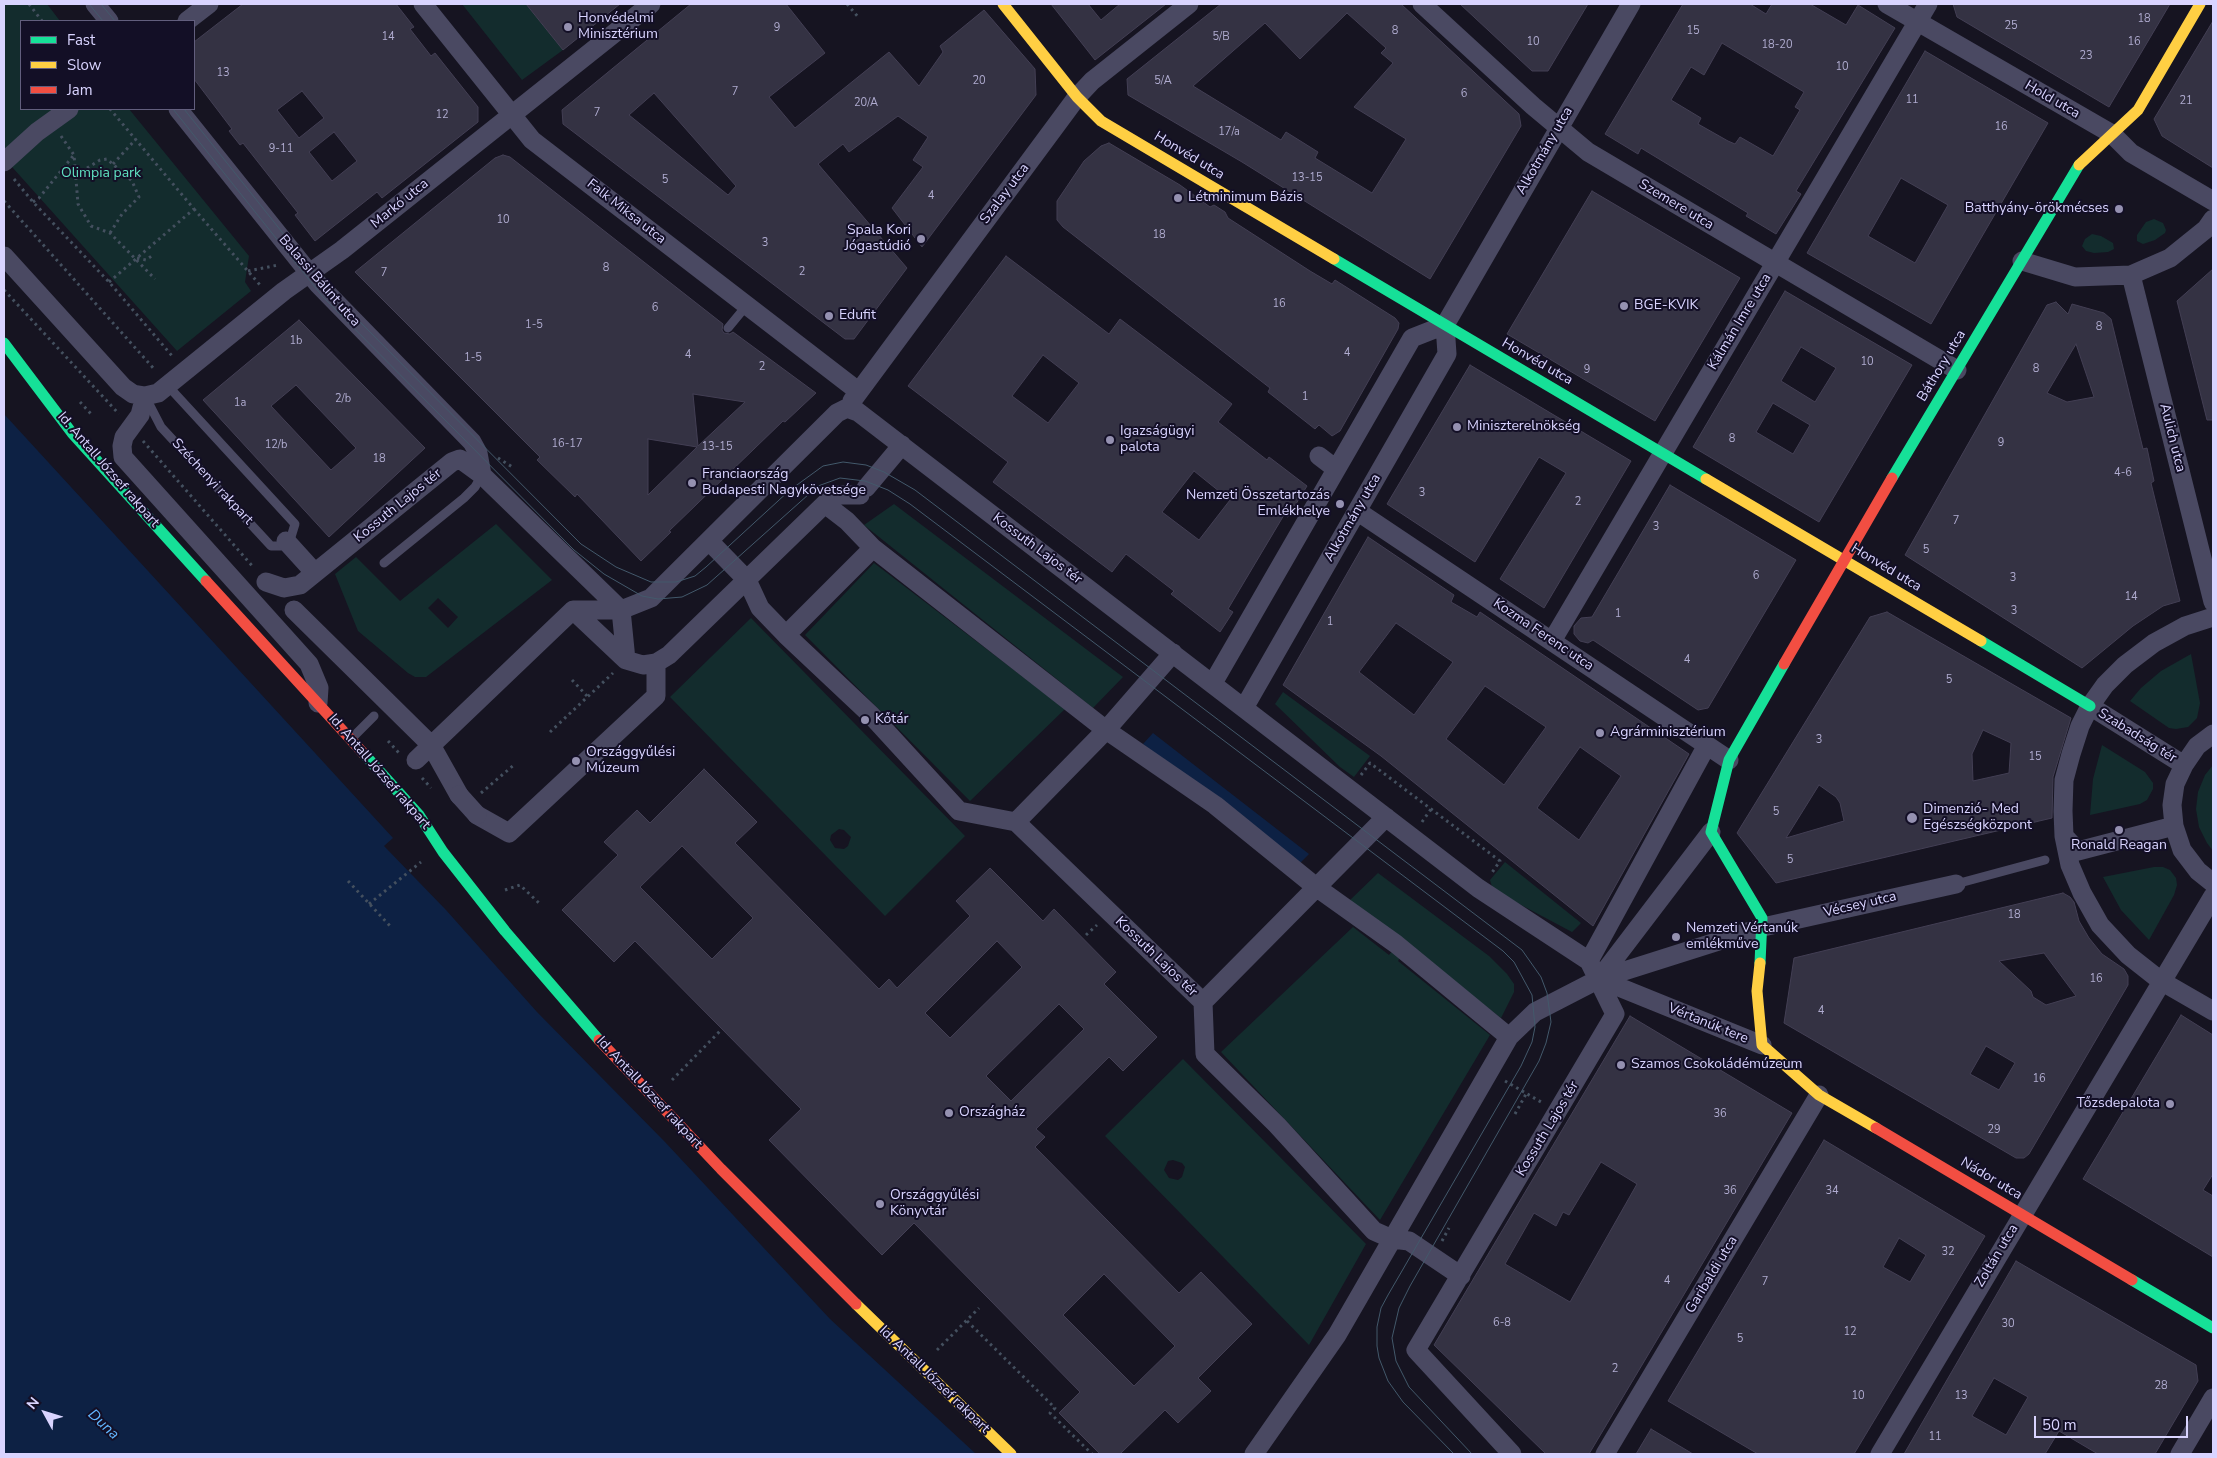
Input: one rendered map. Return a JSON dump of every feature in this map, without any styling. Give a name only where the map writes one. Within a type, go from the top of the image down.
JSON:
[{"type":"street","points":[[95,4],[108,20]]},
{"type":"street","points":[[188,20],[209,4]]},
{"type":"street","name":"Falk Miksa utca","points":[[423,4],[532,140],[858,391]]},
{"type":"street","name":"Markó utca","points":[[145,396],[158,393],[168,386],[284,291],[310,274],[651,4]]},
{"type":"street","name":"Honvéd utca","points":[[1003,4],[1077,97],[1101,121],[2090,706]]},
{"type":"street","name":"Szalay utca","points":[[847,408],[1077,97],[1092,81],[1189,4]]},
{"type":"street","name":"Szemere utca","points":[[1422,4],[1533,106],[1588,152],[1774,264],[1957,370]]},
{"type":"street","name":"Alkotmány utca","points":[[1244,708],[1447,354],[1445,325],[1558,127],[1632,4]]},
{"type":"street","name":"Hold utca","points":[[1887,4],[2112,134],[2131,153],[2213,202]]},
{"type":"street","name":"Kálmán Imre utca","points":[[1552,641],[1928,4]]},
{"type":"street","name":"Báthory utca","points":[[1729,760],[1843,560],[2080,163],[2138,110],[2200,4]]},
{"type":"street","points":[[5,170],[50,122],[67,110]]},
{"type":"street","name":"Balassi Bálint utca","points":[[179,110],[310,274],[344,313],[472,442],[478,453],[487,481]]},
{"type":"street","points":[[2022,261],[2075,277],[2131,275],[2170,258],[2206,229],[2213,219]]},
{"type":"street","points":[[4,256],[123,387],[133,394],[145,396]]},
{"type":"street","name":"Aulich utca","points":[[2131,275],[2213,602]]},
{"type":"street","points":[[1213,683],[1412,338],[1445,325]]},
{"type":"street","name":"Id. Antall József rakpart","points":[[4,343],[72,433],[419,815],[443,852],[505,931],[558,994],[648,1094],[848,1297],[1011,1454]]},
{"type":"street","name":"Id. Antall József rakpart","points":[[145,396],[135,432],[124,437],[122,446],[123,457],[309,664],[319,688],[318,703]]},
{"type":"street","points":[[416,766],[431,745],[573,610],[621,610],[651,598],[837,413],[847,408]]},
{"type":"street","name":"Kossuth Lajos tér","points":[[847,408],[858,412],[902,445],[1480,889],[1589,961],[1615,1014],[1559,1112],[1416,1350],[1512,1454]]},
{"type":"street","points":[[573,610],[626,660],[643,665],[656,663],[669,655],[834,495],[863,492],[902,445]]},
{"type":"street","points":[[1319,456],[1336,469]]},
{"type":"street","name":"Kossuth Lajos tér","points":[[266,582],[284,588],[300,585],[460,458],[487,481],[621,610]]},
{"type":"street","points":[[824,504],[846,521],[872,548],[1106,730],[1215,805],[1316,887],[1396,944],[1509,1037]]},
{"type":"street","name":"Kozma Ferenc utca","points":[[1357,511],[1729,760]]},
{"type":"street","points":[[286,541],[315,573]]},
{"type":"street","points":[[709,541],[746,580],[760,608],[871,715],[900,750],[959,810],[1016,822],[1106,730],[1173,653]]},
{"type":"street","points":[[786,635],[872,548]]},
{"type":"street","points":[[266,582],[431,745],[459,795],[476,815],[509,832],[656,696],[656,663]]},
{"type":"street","points":[[621,610],[626,660]]},
{"type":"street","name":"Szabadság tér","points":[[2213,617],[2185,626],[2154,643],[2112,678],[2090,706],[2080,726],[2064,780],[2063,811],[2064,836],[2070,865],[2100,925],[2128,955],[2161,981],[2213,1011]]},
{"type":"street","name":"Szabadság tér","points":[[2090,706],[2184,765]]},
{"type":"street","name":"Szabadság tér","points":[[2213,734],[2198,746],[2184,765],[2174,791],[2172,805],[2174,826],[2182,850],[2198,871],[2213,883]]},
{"type":"street","points":[[1589,961],[1707,745]]},
{"type":"street","points":[[1598,979],[1712,832],[1729,760]]},
{"type":"street","name":"Kossuth Lajos tér","points":[[1386,816],[1202,1002],[1205,1054],[1242,1096],[1276,1125],[1374,1231],[1392,1239],[1409,1242],[1461,1276]]},
{"type":"street","name":"Kossuth Lajos tér","points":[[1016,822],[1098,924],[1202,1002]]},
{"type":"street","points":[[2078,851],[2174,826]]},
{"type":"street","points":[[1254,1454],[1337,1335],[1509,1037],[1535,1012],[1598,979],[1764,927],[1762,918],[1712,832]]},
{"type":"street","points":[[2064,836],[2078,851],[2081,861],[2077,881]]},
{"type":"street","name":"Vécsey utca","points":[[1764,927],[1956,884]]},
{"type":"street","points":[[2161,981],[2213,896]]},
{"type":"street","name":"Vértanúk tere","points":[[1598,979],[1762,1046],[1757,990],[1764,927]]},
{"type":"street","name":"Zoltán utca","points":[[1880,1454],[2161,981]]},
{"type":"street","name":"Nádor utca","points":[[1762,1046],[1819,1095],[2213,1328]]},
{"type":"street","name":"Garibaldi utca","points":[[1605,1454],[1819,1095]]},
{"type":"street","points":[[2180,1454],[2213,1398]]},
{"type":"lane","points":[[728,328],[747,305]]},
{"type":"lane","points":[[168,386],[295,524],[291,537],[286,541]]},
{"type":"lane","name":"Széchenyi rakpart","points":[[145,396],[161,427],[271,546],[281,546],[286,541]]},
{"type":"lane","points":[[384,562],[475,487],[487,481]]},
{"type":"lane","points":[[351,739],[374,716]]},
{"type":"lane","points":[[1956,884],[2045,860]]},
{"type":"path","points":[[29,4],[41,20]]},
{"type":"path","points":[[847,4],[859,18]]},
{"type":"path","points":[[111,110],[264,290]]},
{"type":"path","points":[[50,122],[74,155],[78,204],[91,226],[110,233],[156,279],[137,258]]},
{"type":"path","points":[[113,164],[136,139]]},
{"type":"path","points":[[33,202],[39,198],[74,155]]},
{"type":"path","points":[[76,175],[100,160],[107,159],[132,180],[139,197],[122,214],[110,233]]},
{"type":"path","points":[[5,170],[109,282],[186,371]]},
{"type":"path","points":[[4,201],[168,386]]},
{"type":"path","points":[[109,282],[194,209]]},
{"type":"path","points":[[137,258],[146,260],[153,255]]},
{"type":"path","points":[[248,271],[278,264]]},
{"type":"path","points":[[4,290],[135,432],[266,582]]},
{"type":"path","points":[[80,402],[92,415]]},
{"type":"path","points":[[572,680],[587,696]]},
{"type":"path","points":[[550,732],[595,689]]},
{"type":"path","points":[[1370,763],[1500,861],[1480,889]]},
{"type":"path","points":[[416,766],[435,792]]},
{"type":"path","points":[[369,904],[424,860]]},
{"type":"path","points":[[348,881],[390,926]]},
{"type":"path","points":[[505,890],[520,885],[540,904]]},
{"type":"path","points":[[672,1080],[722,1029]]},
{"type":"path","points":[[1489,1072],[1559,1112]]},
{"type":"path","points":[[1515,1114],[1526,1094]]},
{"type":"path","points":[[937,1350],[979,1308]]},
{"type":"path","points":[[966,1321],[1055,1408],[1050,1413],[1092,1454]]},
{"type":"green space","name":"Olimpia park","points":[[4,4],[47,4],[59,20],[20,20],[20,110],[130,110],[249,256],[245,282],[251,291],[177,351],[4,158]]},
{"type":"green space","points":[[462,4],[526,4],[563,50],[522,80]]},
{"type":"green space","points":[[2154,219],[2163,223],[2166,230],[2165,233],[2155,240],[2143,244],[2137,241],[2137,235],[2146,222]]},
{"type":"green space","points":[[2092,234],[2101,236],[2113,243],[2114,249],[2108,252],[2094,253],[2086,251],[2082,246],[2085,239]]},
{"type":"green space","points":[[894,504],[1123,677],[1093,708],[864,525]]},
{"type":"green space","points":[[496,524],[552,580],[426,677],[415,677],[408,673],[358,631],[335,574],[356,557],[400,601]],"holes":[[[438,598],[458,617],[448,628],[428,608]]]},
{"type":"green space","points":[[874,563],[1065,709],[970,801],[805,635]]},
{"type":"green space","points":[[751,618],[965,836],[885,916],[670,697]],"holes":[[[839,829],[844,830],[851,837],[848,846],[844,849],[835,848],[830,840],[831,835]]]},
{"type":"green space","points":[[2191,654],[2200,703],[2197,718],[2188,727],[2169,728],[2130,701],[2141,688],[2161,671]]},
{"type":"green space","points":[[1283,692],[1370,756],[1354,777],[1340,767],[1275,704]]},
{"type":"green space","points":[[2102,745],[2145,772],[2153,783],[2153,789],[2147,800],[2140,804],[2090,815],[2093,779]]},
{"type":"green space","points":[[2213,765],[2213,851],[2199,827],[2196,809],[2198,792],[2205,775]]},
{"type":"green space","points":[[1505,862],[1581,923],[1572,932],[1493,890],[1490,880]]},
{"type":"green space","points":[[2163,867],[2170,870],[2176,878],[2177,885],[2174,895],[2149,940],[2121,910],[2103,877]]},
{"type":"green space","points":[[1378,873],[1489,956],[1507,974],[1514,984],[1514,992],[1501,1018],[1349,901]]},
{"type":"green space","points":[[1353,927],[1389,955],[1393,950],[1401,956],[1398,961],[1490,1035],[1380,1220],[1221,1052]]},
{"type":"green space","points":[[1183,1059],[1366,1244],[1309,1345],[1105,1136]],"holes":[[[1173,1160],[1182,1163],[1185,1167],[1182,1177],[1178,1180],[1169,1178],[1164,1170],[1168,1161]]]},
{"type":"water","name":"Duna","points":[[4,414],[393,838],[384,846],[446,910],[537,1012],[665,1142],[830,1319],[976,1454],[4,1454]]},
{"type":"water","points":[[1153,733],[1309,854],[1299,864],[1143,744]]},
{"type":"building","points":[[243,4],[396,4],[414,27],[410,29],[431,56],[435,53],[478,107],[478,122],[382,198],[377,192],[315,241],[295,215],[298,213],[243,143],[240,145],[229,131],[232,129],[195,80],[195,41]],"holes":[[[302,91],[324,118],[299,138],[277,110]],[[334,132],[357,161],[332,181],[309,152]]]},
{"type":"building","name":"Honvédelmi Minisztérium","points":[[526,4],[620,4],[563,50]]},
{"type":"building","points":[[691,4],[786,4],[825,53],[769,97],[795,128],[889,52],[919,86],[943,52],[940,46],[984,10],[1035,69],[1036,95],[922,247],[892,208],[923,167],[913,160],[928,137],[898,116],[849,152],[843,144],[818,164],[907,268],[854,339],[845,339],[563,124],[562,110]],"holes":[[[654,93],[736,186],[728,195],[629,115]]]},
{"type":"building","points":[[1051,4],[1088,4],[1101,20],[1120,4],[1166,4],[1095,60]]},
{"type":"building","points":[[1221,4],[1401,4],[1519,114],[1521,126],[1430,279],[1242,162],[1128,95],[1127,79]],"holes":[[[1347,13],[1386,48],[1381,53],[1393,63],[1354,107],[1406,139],[1372,193],[1315,158],[1318,152],[1286,132],[1281,140],[1193,86],[1265,23],[1300,59]]]},
{"type":"building","points":[[1460,4],[1588,4],[1548,71],[1532,71]]},
{"type":"building","points":[[1683,4],[1750,4],[1766,14],[1772,4],[1810,4],[1846,25],[1858,5],[1895,28],[1796,191],[1801,194],[1776,234],[1746,216],[1748,213],[1641,148],[1638,154],[1605,134]],"holes":[[[1722,43],[1804,92],[1795,107],[1800,110],[1773,156],[1740,137],[1735,144],[1728,141],[1698,124],[1701,118],[1671,100],[1691,67],[1704,75]]]},
{"type":"building","points":[[1953,4],[2170,4],[2109,107],[1957,17]]},
{"type":"building","points":[[2213,21],[2213,168],[2162,136],[2154,119]]},
{"type":"building","points":[[1925,51],[2048,123],[1931,324],[1807,253]],"holes":[[[1901,178],[1948,205],[1915,263],[1868,236]]]},
{"type":"building","points":[[1109,143],[1180,185],[1210,207],[1214,205],[1225,212],[1228,218],[1310,271],[1332,284],[1335,280],[1395,318],[1399,323],[1398,329],[1340,431],[1332,436],[1319,425],[1315,429],[1268,392],[1270,388],[1063,227],[1057,220],[1057,201],[1084,161],[1101,146]]},
{"type":"building","points":[[503,155],[510,157],[723,324],[722,330],[724,333],[730,334],[733,332],[816,393],[785,422],[783,421],[669,531],[671,532],[641,561],[577,494],[575,497],[537,460],[540,457],[355,272],[495,158]],"holes":[[[693,394],[745,402],[698,446]],[[648,439],[697,447],[648,495]]]},
{"type":"building","name":"BGE-KVIK","points":[[1592,191],[1740,278],[1655,421],[1507,334]]},
{"type":"building","name":"Igazságügyi palota","points":[[1006,256],[1109,334],[1120,319],[1232,404],[1218,422],[1267,460],[1269,457],[1307,486],[1288,517],[1284,515],[1228,609],[1233,612],[1220,632],[1171,594],[1174,591],[1126,554],[1112,572],[993,482],[1008,462],[908,386]],"holes":[[[1043,355],[1079,383],[1048,423],[1012,396]],[[1194,471],[1230,500],[1199,540],[1162,512]]]},
{"type":"building","points":[[2213,269],[2213,420],[2207,420],[2177,301]]},
{"type":"building","points":[[1785,291],[1912,365],[1819,522],[1693,447]],"holes":[[[1801,347],[1836,368],[1815,402],[1781,381]],[[1773,403],[1810,425],[1793,454],[1756,432]]]},
{"type":"building","points":[[2056,302],[2068,314],[2072,304],[2104,313],[2111,319],[2143,449],[2147,448],[2154,481],[2151,483],[2180,601],[2163,606],[2133,626],[2082,668],[1905,555],[2047,305]],"holes":[[[2076,344],[2094,397],[2067,402],[2047,393]]]},
{"type":"building","points":[[299,320],[425,448],[329,537],[203,400]],"holes":[[[296,385],[356,448],[331,470],[271,406]]]},
{"type":"building","points":[[1470,365],[1631,461],[1544,608],[1500,579],[1566,473],[1539,457],[1475,562],[1387,504]]},
{"type":"building","points":[[1670,485],[1796,560],[1708,708],[1698,710],[1593,640],[1588,643],[1580,641],[1574,634],[1574,626],[1581,618],[1592,617]]},
{"type":"building","name":"Agrárminisztérium","points":[[1368,537],[1454,595],[1451,602],[1477,617],[1480,612],[1689,754],[1593,926],[1381,756],[1283,685]],"holes":[[[1396,623],[1453,662],[1414,715],[1359,672]],[[1485,686],[1546,727],[1504,785],[1446,739]],[[1580,747],[1621,776],[1579,840],[1537,808]]]},
{"type":"building","points":[[1887,612],[2071,718],[2053,777],[2052,818],[1776,883],[1737,833],[1870,617]],"holes":[[[1983,730],[2011,743],[2009,773],[1973,781],[1972,754]],[[1819,785],[1836,797],[1840,803],[1844,821],[1786,838]]]},
{"type":"building","name":"Országház","points":[[704,769],[757,822],[735,843],[879,989],[889,979],[897,988],[970,916],[956,901],[990,868],[1043,921],[1054,909],[1116,972],[1104,984],[1157,1037],[1123,1071],[1109,1057],[1036,1129],[1045,1137],[1035,1147],[1179,1293],[1201,1272],[1252,1324],[1198,1378],[1211,1391],[1178,1423],[1165,1410],[1120,1454],[1100,1454],[1059,1413],[1080,1392],[914,1223],[882,1255],[769,1140],[801,1109],[635,941],[614,962],[562,910],[618,855],[604,842],[637,810],[650,823]],"holes":[[[682,846],[753,918],[712,959],[640,887]],[[997,941],[1022,967],[950,1038],[925,1013]],[[1059,1004],[1084,1029],[1011,1101],[986,1076]],[[1104,1274],[1175,1346],[1134,1386],[1063,1315]]]},
{"type":"building","points":[[2063,893],[2074,902],[2079,921],[2089,938],[2102,954],[2124,969],[2128,976],[2128,985],[2029,1154],[2024,1158],[2016,1158],[1784,1023],[1794,958]],"holes":[[[2044,953],[2076,996],[2046,1005],[2033,997],[2031,991],[1999,961]],[[1986,1046],[2015,1063],[1999,1090],[1970,1074]]]},
{"type":"building","name":"Tőzsdepalota","points":[[2181,1015],[2213,1035],[2213,1174],[2203,1190],[2213,1196],[2213,1257],[2083,1179]]},
{"type":"building","points":[[1630,1016],[1792,1113],[1589,1454],[1546,1454],[1434,1345]],"holes":[[[1601,1162],[1637,1184],[1570,1302],[1505,1264],[1534,1213],[1556,1226],[1563,1212],[1569,1215]]]},
{"type":"building","points":[[1824,1140],[1985,1236],[1854,1454],[1758,1454],[1668,1401]],"holes":[[[1899,1238],[1926,1255],[1910,1282],[1883,1267]]]},
{"type":"building","points":[[2016,1261],[2196,1365],[2198,1381],[2155,1454],[2098,1454],[2059,1431],[2045,1454],[1904,1454]],"holes":[[[1994,1378],[2028,1397],[2006,1435],[1972,1416]]]},
{"type":"building","points":[[1651,1429],[1693,1454],[1636,1454]]},
{"type":"tram line","points":[[89,4],[102,20]]},
{"type":"tram line","points":[[101,4],[114,20]]},
{"type":"tram line","points":[[174,110],[323,297],[574,550],[604,574],[642,596],[658,599],[682,597],[707,585],[818,486],[840,478],[865,481],[888,490],[910,504],[1503,951],[1514,962],[1532,995],[1535,1027],[1532,1042],[1521,1066],[1388,1295],[1381,1308],[1377,1327],[1379,1358],[1388,1381],[1403,1402],[1454,1454]]},
{"type":"tram line","points":[[185,110],[313,271],[348,310],[581,544],[616,567],[651,582],[676,582],[695,576],[790,490],[823,466],[843,462],[866,465],[884,472],[915,490],[1522,950],[1541,977],[1547,993],[1551,1022],[1546,1043],[1539,1061],[1410,1286],[1399,1308],[1392,1338],[1396,1361],[1409,1387],[1472,1454]]},
{"type":"traffic: fast","points":[[1892,478],[2079,165]]},
{"type":"traffic: fast","points":[[1334,259],[1706,479]]},
{"type":"traffic: fast","points":[[4,343],[72,433],[206,581]]},
{"type":"traffic: fast","points":[[1981,641],[2090,706]]},
{"type":"traffic: fast","points":[[1760,963],[1762,918],[1711,832],[1729,760],[1784,664]]},
{"type":"traffic: fast","points":[[364,754],[419,815],[443,852],[505,931],[599,1040]]},
{"type":"traffic: fast","points":[[2132,1280],[2213,1328]]},
{"type":"traffic: slow","points":[[1003,4],[1077,97],[1101,121],[1334,259]]},
{"type":"traffic: slow","points":[[2079,165],[2138,110],[2200,4]]},
{"type":"traffic: slow","points":[[1706,479],[1981,641]]},
{"type":"traffic: slow","points":[[1760,963],[1757,991],[1762,1045],[1819,1095],[1876,1128]]},
{"type":"traffic: slow","points":[[856,1304],[1011,1454]]},
{"type":"traffic: jam","points":[[1784,664],[1892,478]]},
{"type":"traffic: jam","points":[[206,581],[364,754]]},
{"type":"traffic: jam","points":[[599,1040],[721,1169],[856,1304]]},
{"type":"traffic: jam","points":[[1876,1128],[2132,1280]]},
{"type":"place","name":"Honvédelmi Minisztérium","points":[[568,27]]},
{"type":"place","name":"Létminimum Bázis","points":[[1178,198]]},
{"type":"place","name":"Batthyány-örökmécses","points":[[2119,209]]},
{"type":"place","name":"Spala Kori Jógastúdió","points":[[921,239]]},
{"type":"place","name":"BGE-KVIK","points":[[1624,306]]},
{"type":"place","name":"Edufit","points":[[829,316]]},
{"type":"place","name":"Miniszterelnökség","points":[[1457,427]]},
{"type":"place","name":"Igazságügyi palota","points":[[1110,440]]},
{"type":"place","name":"Franciaország Budapesti Nagykövetsége","points":[[692,483]]},
{"type":"place","name":"Nemzeti Összetartozás Emlékhelye","points":[[1340,504]]},
{"type":"place","name":"Kőtár","points":[[865,720]]},
{"type":"place","name":"Agrárminisztérium","points":[[1600,733]]},
{"type":"place","name":"Országgyűlési Múzeum","points":[[576,761]]},
{"type":"place","name":"Dimenzió- Med Egészségközpont","points":[[1912,818]]},
{"type":"place","name":"Ronald Reagan","points":[[2119,830]]},
{"type":"place","name":"Nemzeti Vértanúk emlékműve","points":[[1676,937]]},
{"type":"place","name":"Szamos Csokoládémúzeum","points":[[1621,1065]]},
{"type":"place","name":"Tőzsdepalota","points":[[2170,1104]]},
{"type":"place","name":"Országház","points":[[949,1113]]},
{"type":"place","name":"Országgyűlési Könyvtár","points":[[880,1204]]}]
